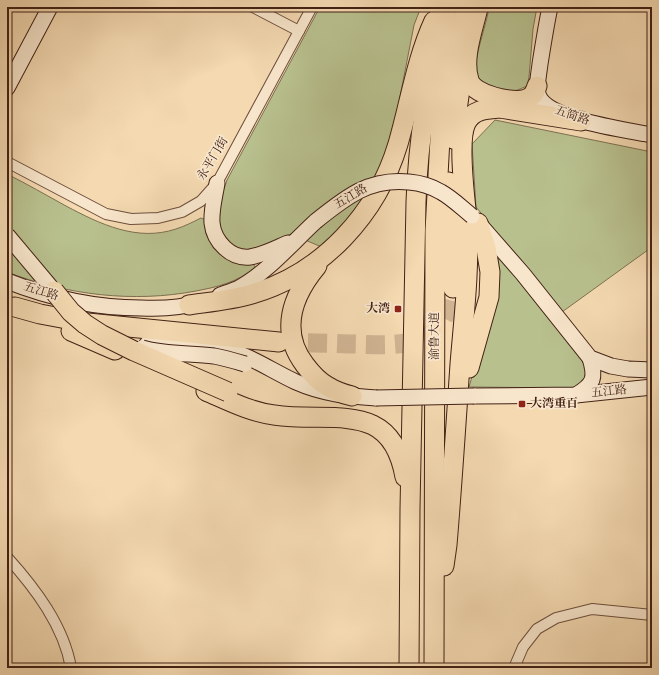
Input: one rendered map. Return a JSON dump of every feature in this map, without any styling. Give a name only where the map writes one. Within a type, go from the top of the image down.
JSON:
[{"type":"highway","points":[[352,396],[326,386],[315,378],[299,358],[291,335],[290,322],[292,309],[310,274],[362,217],[387,174],[403,128],[423,48],[440,7]]},
{"type":"highway","name":"渝鲁大道","points":[[410,668],[410,509],[417,172],[425,107],[432,69],[447,7]]},
{"type":"highway","name":"渝鲁大道","points":[[434,668],[435,231],[442,120],[456,41],[467,7]]},
{"type":"highway","points":[[453,288],[449,176],[453,133],[466,61],[479,7]]},
{"type":"highway","points":[[466,61],[469,82],[481,93],[518,101],[526,100],[535,93],[537,86]]},
{"type":"highway","points":[[434,628],[448,545],[456,414],[467,281],[467,230],[462,149],[466,123],[478,111],[500,108],[581,121]]},
{"type":"highway","points":[[456,414],[489,297],[490,272],[486,248],[475,219]]},
{"type":"highway","points":[[189,305],[236,299],[254,294],[289,278],[326,256]]},
{"type":"highway","points":[[54,291],[71,312],[85,324],[102,335],[134,352],[284,416]]},
{"type":"highway","points":[[11,305],[40,314],[88,323],[279,342]]},
{"type":"highway","points":[[71,331],[233,403],[253,410],[284,416],[357,419],[375,425],[390,437],[398,450],[410,509]]},
{"type":"main road","points":[[7,88],[50,7]]},
{"type":"main road","name":"五简路","points":[[550,7],[544,32],[537,86],[538,95],[541,101],[553,110],[581,121],[652,135]]},
{"type":"main road","name":"五江路","points":[[7,281],[57,298],[89,304],[125,308],[159,309],[189,305],[237,289],[266,269],[316,221],[355,192],[370,185],[386,181],[421,183],[441,192],[475,219],[523,274],[590,358],[611,366],[628,369],[652,370]]},
{"type":"main road","points":[[217,184],[212,212],[212,225],[220,243],[232,253],[240,257],[250,257],[294,241]]},
{"type":"main road","points":[[7,235],[54,291],[87,319],[111,334],[154,352],[228,358],[296,382]]},
{"type":"main road","name":"五江路","points":[[11,305],[71,331],[100,338],[153,345],[205,346],[224,349],[241,354],[296,382],[331,394],[376,398],[576,395],[652,387]]},
{"type":"main road","points":[[576,395],[589,388],[593,378],[594,369],[590,358]]},
{"type":"street","points":[[253,7],[299,31]]},
{"type":"street","name":"永平门街","points":[[7,162],[106,214],[131,219],[158,218],[182,212],[201,201],[217,184],[312,7]]},
{"type":"street","points":[[7,557],[30,583],[54,621],[68,656],[71,668]]},
{"type":"street","points":[[514,668],[523,646],[537,628],[556,618],[592,609],[652,615]]},
{"type":"green space","points":[[320,7],[421,7],[414,25],[398,107],[386,152],[368,194],[324,248],[291,234],[264,247],[237,251],[218,230],[218,207],[227,180]]},
{"type":"green space","points":[[489,7],[537,7],[533,29],[527,86],[518,90],[511,92],[486,85],[477,76],[476,59]]},
{"type":"green space","points":[[495,120],[652,152],[652,247],[562,312],[476,207],[472,144]]},
{"type":"green space","points":[[7,174],[79,213],[105,225],[119,229],[147,233],[161,232],[179,228],[201,218],[206,220],[213,238],[252,261],[255,267],[242,277],[220,286],[172,295],[148,296],[100,295],[53,286],[7,272]]},
{"type":"green space","points":[[498,255],[582,361],[587,374],[584,380],[577,386],[573,388],[469,387],[495,296],[494,258]]},
{"type":"tunnel","points":[[279,342],[388,345],[407,343],[425,337],[437,328],[445,316],[453,288]]},
{"type":"place","name":"大湾","points":[[398,309]]},
{"type":"place","name":"大湾重百","points":[[522,404]]}]
